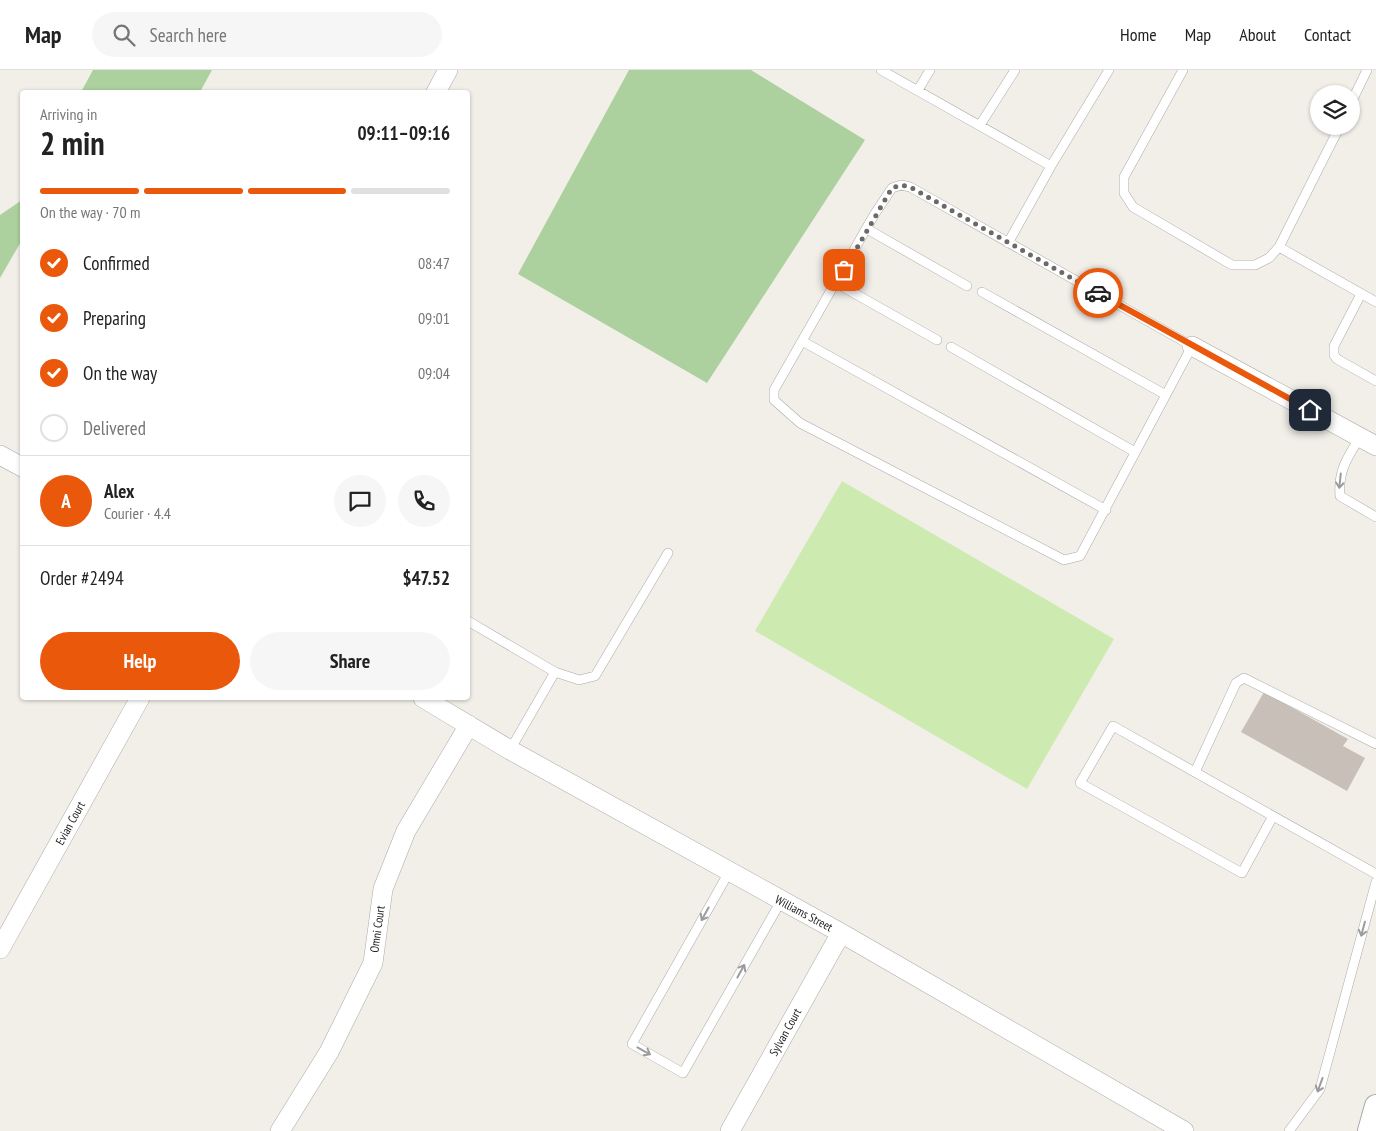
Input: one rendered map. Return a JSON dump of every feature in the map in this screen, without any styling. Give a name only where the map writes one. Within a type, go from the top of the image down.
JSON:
[{"type":"street","points":[[437,90],[448,70]]},
{"type":"street","points":[[1192,346],[1368,442]]},
{"type":"street","points":[[0,455],[20,466]]},
{"type":"street","name":"Evian Court","points":[[0,949],[139,700]]},
{"type":"street","name":"Williams Street","points":[[426,700],[510,750],[840,932],[1184,1131]]},
{"type":"street","name":"Omni Court","points":[[280,1131],[328,1052],[372,963],[383,889],[406,831],[469,725]]},
{"type":"street","name":"Sylvan Court","points":[[730,1131],[840,932]]},
{"type":"street","points":[[1369,1131],[1376,1106]]},
{"type":"lane","points":[[881,70],[1051,166]]},
{"type":"lane","points":[[918,90],[930,70]]},
{"type":"lane","points":[[980,125],[1015,70]]},
{"type":"lane","points":[[1008,243],[1051,166],[1109,70]]},
{"type":"lane","points":[[1183,70],[1124,177],[1124,193],[1133,206],[1232,265],[1256,265],[1269,258],[1279,248],[1336,135]]},
{"type":"lane","points":[[1360,85],[1367,70]]},
{"type":"lane","points":[[901,185],[910,187],[1008,243],[1192,346],[1080,556],[1064,560],[800,423],[774,400],[774,390],[892,188],[901,185]]},
{"type":"lane","points":[[867,229],[967,286]]},
{"type":"lane","points":[[1279,248],[1376,302]]},
{"type":"lane","points":[[836,283],[937,340]]},
{"type":"lane","points":[[982,292],[1166,395]]},
{"type":"lane","points":[[1361,294],[1334,346],[1334,355],[1337,360],[1376,381]]},
{"type":"lane","points":[[802,341],[1106,510]]},
{"type":"lane","points":[[950,347],[1136,452]]},
{"type":"lane","points":[[1368,442],[1346,460],[1338,479],[1340,496],[1376,517]]},
{"type":"lane","points":[[470,622],[555,672],[579,680],[595,676],[668,552]]},
{"type":"lane","points":[[510,750],[555,672]]},
{"type":"lane","points":[[1194,772],[1236,683],[1244,678],[1376,744]]},
{"type":"lane","points":[[1273,816],[1242,873],[1080,784],[1113,726],[1194,772],[1273,816],[1376,874]]},
{"type":"lane","points":[[729,872],[632,1044],[683,1073],[781,900]]},
{"type":"lane","points":[[1289,1131],[1320,1089],[1376,882]]},
{"type":"green space","points":[[93,70],[212,70],[201,90],[82,90]]},
{"type":"green space","points":[[629,70],[751,70],[865,140],[707,383],[518,274]]},
{"type":"green space","points":[[20,201],[20,243],[0,278],[0,215]]},
{"type":"green space","points":[[842,481],[1114,639],[1027,789],[755,631]]},
{"type":"building","points":[[1264,692],[1348,739],[1343,746],[1365,758],[1347,791],[1241,732]]},
{"type":"way so far","points":[[844,270],[874,215],[892,188],[901,185],[910,187],[1098,293]]},
{"type":"route","points":[[1098,293],[1310,410]]}]
